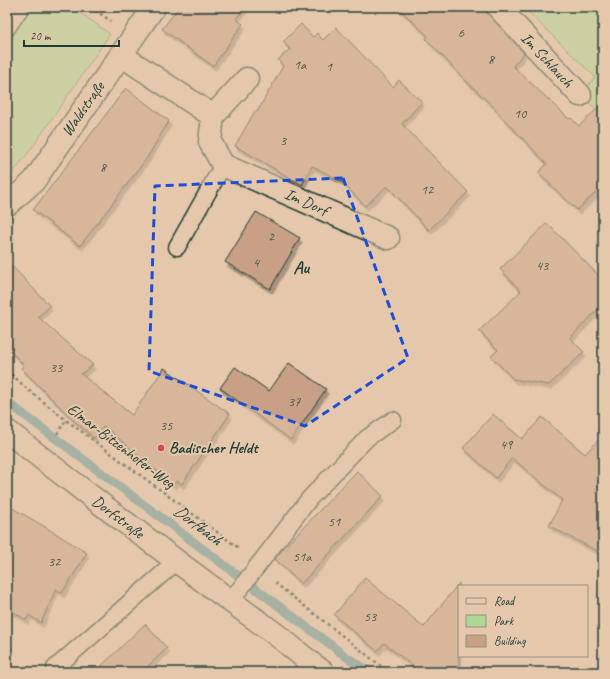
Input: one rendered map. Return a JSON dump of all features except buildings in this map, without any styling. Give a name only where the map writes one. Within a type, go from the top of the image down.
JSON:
[{"type":"street","name":"Waldstraße","points":[[7,205],[34,181],[154,7]]},
{"type":"street","name":"Im Schlauch","points":[[498,7],[580,95]]},
{"type":"street","points":[[121,54],[213,116]]},
{"type":"street","points":[[223,165],[210,142],[213,116],[247,79]]},
{"type":"street","name":"Im Dorf","points":[[223,165],[388,238]]},
{"type":"street","name":"Dorfstraße","points":[[7,432],[176,561],[234,595],[274,632],[310,663],[323,672]]},
{"type":"lane","points":[[7,28],[21,7]]},
{"type":"lane","points":[[177,247],[223,165]]},
{"type":"lane","points":[[234,595],[309,499],[367,438],[393,420]]},
{"type":"lane","points":[[55,668],[176,561]]},
{"type":"path","name":"Elmar-Bitzenhofer-Weg","points":[[7,370],[27,389],[66,420],[242,551],[254,569],[380,666],[392,672]]},
{"type":"path","points":[[62,427],[66,420]]},
{"type":"highlighted area","points":[[343,178],[408,358],[305,426],[149,371],[155,186]]},
{"type":"green space","points":[[30,7],[72,7],[110,34],[34,145],[7,181],[7,43]]},
{"type":"green space","points":[[523,7],[603,7],[603,115],[580,95],[595,77]]},
{"type":"waterway","name":"Dorfbach","points":[[7,402],[348,658],[371,672]]},
{"type":"place","name":"Badischer Heldt","points":[[161,448]]},
{"type":"district","name":"Au","points":[[301,267]]}]
